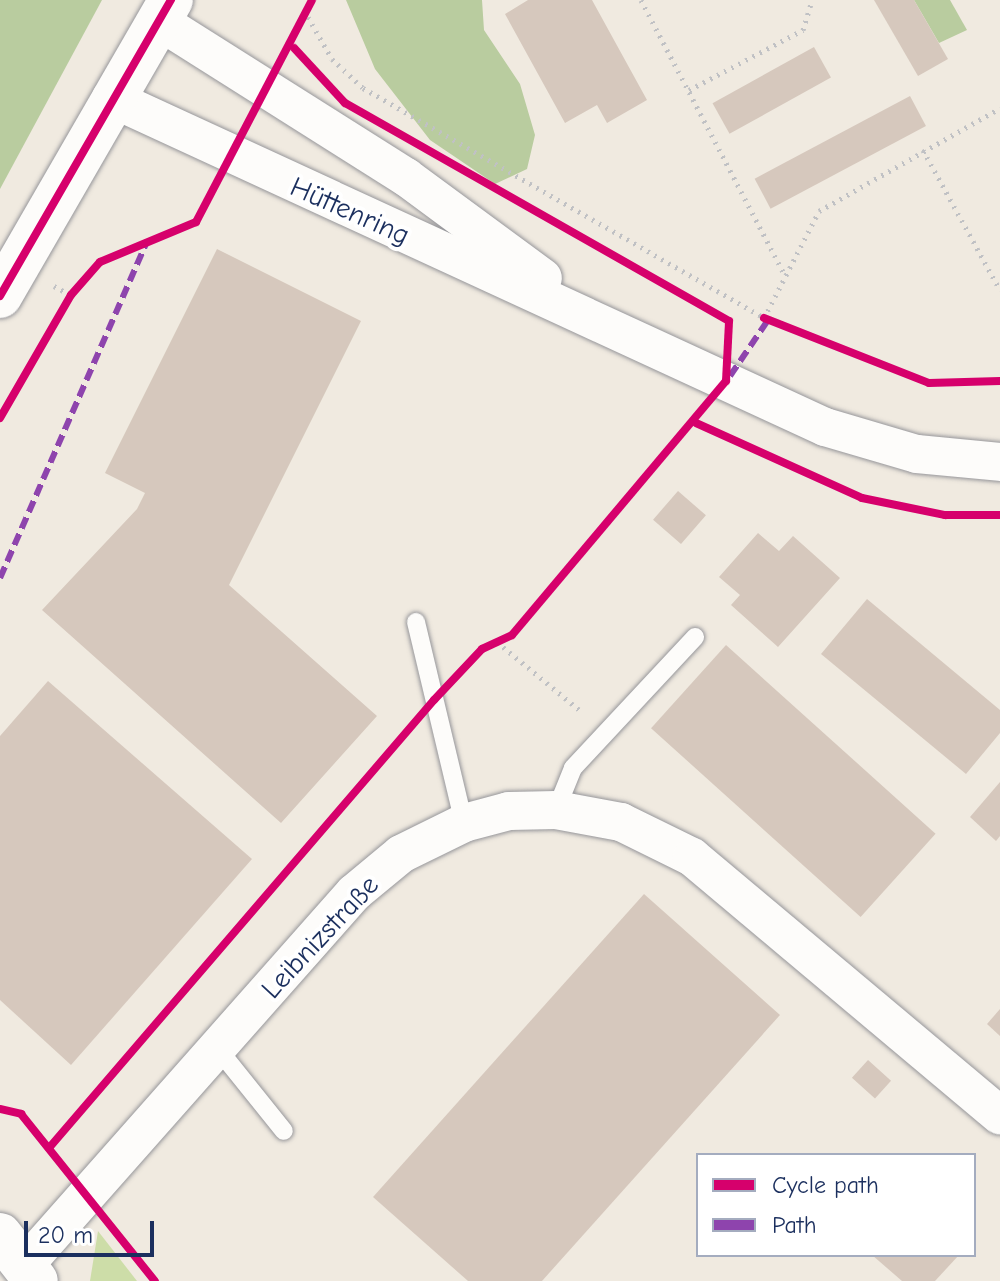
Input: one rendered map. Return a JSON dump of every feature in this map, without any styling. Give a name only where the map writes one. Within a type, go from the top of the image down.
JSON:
[{"type":"street","points":[[0,296],[111,98],[165,10]]},
{"type":"street","name":"Hüttenring","points":[[165,10],[406,177],[594,315]]},
{"type":"street","name":"Hüttenring","points":[[111,98],[378,225],[594,315],[825,427],[917,454],[1000,462]]},
{"type":"street","name":"Leibnizstraße","points":[[20,1261],[218,1049],[354,893],[401,854],[464,823],[556,810],[621,822],[692,857],[1000,1115]]},
{"type":"lane","points":[[416,622],[464,823]]},
{"type":"lane","points":[[556,810],[573,768],[695,637]]},
{"type":"lane","points":[[218,1049],[284,1131]]},
{"type":"path","points":[[641,0],[785,275]]},
{"type":"path","points":[[689,90],[803,30],[812,0]]},
{"type":"path","points":[[308,17],[332,59],[363,88],[764,318],[819,211],[1000,108]]},
{"type":"path","points":[[923,150],[1000,290]]},
{"type":"path","points":[[497,642],[607,732]]},
{"type":"green space","points":[[0,0],[102,0],[0,189]]},
{"type":"green space","points":[[346,0],[482,0],[484,30],[520,84],[535,135],[527,169],[495,184],[430,140],[375,69]]},
{"type":"green space","points":[[914,0],[950,0],[967,30],[939,43]]},
{"type":"green space","points":[[98,1231],[137,1281],[90,1281]]},
{"type":"building","points":[[528,0],[592,0],[647,100],[607,123],[597,105],[565,123],[505,14]]},
{"type":"building","points":[[874,0],[914,0],[948,59],[918,76]]},
{"type":"building","points":[[814,47],[831,78],[730,134],[713,103]]},
{"type":"building","points":[[910,96],[926,126],[771,209],[755,179]]},
{"type":"building","points":[[217,249],[361,321],[229,585],[377,716],[281,823],[42,610],[137,509],[145,493],[105,473]]},
{"type":"building","points":[[678,491],[706,515],[681,544],[653,520]]},
{"type":"building","points":[[758,533],[779,551],[793,536],[840,578],[778,647],[731,605],[740,595],[719,577]]},
{"type":"building","points":[[867,599],[1000,710],[1000,733],[966,774],[821,654]]},
{"type":"building","points":[[726,645],[936,834],[861,917],[651,728]]},
{"type":"building","points":[[48,681],[252,859],[71,1065],[0,1000],[0,736]]},
{"type":"building","points":[[1000,782],[1000,836],[996,841],[970,817]]},
{"type":"building","points":[[644,894],[780,1015],[542,1281],[468,1281],[373,1197]]},
{"type":"building","points":[[1000,1009],[1000,1036],[987,1024]]},
{"type":"building","points":[[868,1060],[891,1081],[875,1099],[852,1078]]},
{"type":"building","points":[[874,1257],[957,1257],[935,1281],[902,1281]]},
{"type":"marked path","points":[[0,578],[147,241]]},
{"type":"marked path","points":[[730,376],[768,320]]},
{"type":"cycle path","points":[[0,296],[171,0]]},
{"type":"cycle path","points":[[0,418],[71,295],[100,262],[196,222],[312,0]]},
{"type":"cycle path","points":[[49,1148],[434,700],[482,649],[512,635],[726,381],[729,321],[345,103],[294,48]]},
{"type":"cycle path","points":[[764,318],[929,383],[1000,381]]},
{"type":"cycle path","points":[[696,423],[862,498],[945,515],[1000,515]]},
{"type":"cycle path","points":[[0,1109],[21,1114],[155,1281]]}]
